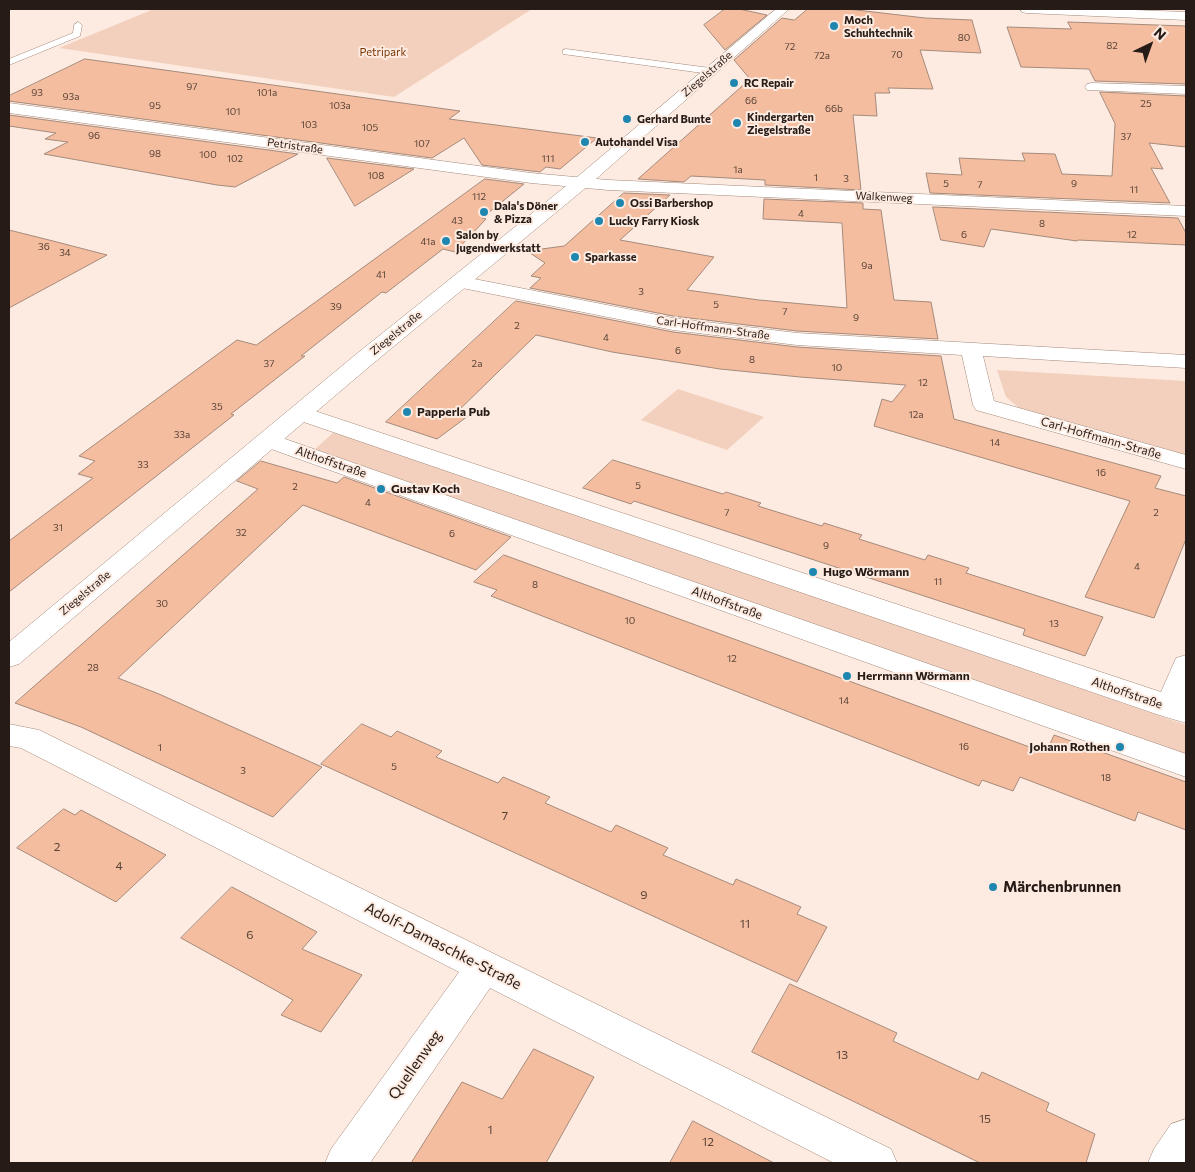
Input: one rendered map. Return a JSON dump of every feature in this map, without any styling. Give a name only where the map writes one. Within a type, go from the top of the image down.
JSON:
[{"type":"street","name":"Ziegelstraße","points":[[9,657],[458,282],[582,182],[782,9]]},
{"type":"street","points":[[1026,9],[1186,16]]},
{"type":"street","points":[[1092,86],[1186,90]]},
{"type":"street","name":"Petristraße","points":[[9,108],[530,178],[582,182]]},
{"type":"street","name":"Walkenweg","points":[[582,182],[608,185],[1186,211]]},
{"type":"street","name":"Carl-Hoffmann-Straße","points":[[458,282],[673,324],[797,339],[1186,361]]},
{"type":"street","name":"Carl-Hoffmann-Straße","points":[[971,349],[984,405],[1186,462]]},
{"type":"street","name":"Althoffstraße","points":[[300,413],[1178,710]]},
{"type":"street","name":"Althoffstraße","points":[[268,440],[1186,766]]},
{"type":"street","points":[[1178,710],[1186,665]]},
{"type":"street","name":"Adolf-Damaschke-Straße","points":[[9,735],[28,738],[876,1163]]},
{"type":"street","name":"Quellenweg","points":[[346,1163],[484,966]]},
{"type":"street","points":[[1169,1163],[1186,1138]]},
{"type":"lane","points":[[9,62],[77,34],[78,25]]},
{"type":"lane","points":[[566,52],[710,71]]},
{"type":"green space","name":"Petripark","points":[[154,9],[532,9],[394,97],[59,48]]},
{"type":"green space","points":[[997,370],[1186,381],[1186,455],[1019,408],[1006,397]]},
{"type":"green space","points":[[678,389],[764,417],[727,450],[641,420]]},
{"type":"green space","points":[[335,431],[1186,725],[1186,755],[314,450]]},
{"type":"building","points":[[725,9],[739,9],[767,15],[725,50],[704,25]]},
{"type":"building","points":[[808,9],[848,9],[925,18],[972,20],[981,53],[920,50],[933,89],[888,88],[890,93],[875,93],[877,116],[853,115],[861,190],[765,185],[765,180],[691,176],[684,182],[638,179],[750,79],[734,60],[782,18],[794,20]]},
{"type":"building","points":[[1068,22],[1186,26],[1186,84],[1095,81],[1089,69],[1021,67],[1007,27],[1071,29]]},
{"type":"building","points":[[85,59],[460,111],[449,119],[597,138],[560,169],[546,167],[540,172],[482,165],[464,138],[432,158],[9,101],[9,96]]},
{"type":"building","points":[[1100,92],[1186,96],[1186,147],[1149,143],[1163,169],[1151,168],[1170,203],[930,193],[926,173],[962,175],[959,158],[1025,161],[1022,153],[1055,154],[1062,174],[1112,176],[1115,124]]},
{"type":"building","points":[[9,115],[298,154],[235,187],[217,185],[44,154],[68,142],[45,139],[56,133],[9,126]]},
{"type":"building","points":[[327,158],[414,169],[355,206]]},
{"type":"building","points":[[485,179],[524,184],[482,218],[486,219],[455,252],[443,249],[386,293],[382,292],[231,414],[234,415],[9,592],[9,541],[93,478],[78,474],[95,461],[79,456],[237,340],[256,345]]},
{"type":"building","points":[[624,193],[670,195],[620,240],[714,257],[687,290],[759,300],[847,308],[842,223],[763,219],[764,199],[863,203],[863,209],[881,210],[894,300],[931,302],[938,339],[797,331],[673,316],[530,288],[541,278],[531,276],[545,263],[527,251],[564,246]]},
{"type":"building","points":[[933,207],[1178,218],[1186,233],[1186,245],[1077,241],[991,229],[984,247],[941,240]]},
{"type":"building","points":[[9,230],[53,241],[107,255],[9,308]]},
{"type":"building","points":[[516,301],[673,332],[797,347],[941,356],[954,419],[1161,476],[1155,488],[1186,496],[1186,539],[1154,618],[1085,597],[1130,501],[874,426],[882,399],[892,402],[906,385],[720,369],[612,352],[536,335],[456,413],[468,416],[437,439],[386,422]]},
{"type":"building","points":[[613,460],[723,494],[726,492],[761,503],[758,506],[822,526],[824,523],[862,535],[859,539],[925,560],[928,555],[969,568],[966,573],[1103,617],[1085,656],[1023,635],[1025,629],[634,501],[631,504],[583,488]]},
{"type":"building","points":[[261,461],[337,483],[344,477],[511,537],[476,570],[303,505],[118,678],[159,694],[322,767],[273,817],[81,727],[15,703],[258,489],[237,481]]},
{"type":"building","points":[[504,555],[1046,753],[1054,735],[1186,782],[1186,830],[1138,812],[1135,821],[1020,777],[1013,791],[982,780],[979,786],[491,596],[497,590],[474,582]]},
{"type":"building","points":[[362,724],[391,737],[397,731],[442,751],[436,757],[498,783],[503,777],[550,797],[545,803],[611,832],[616,825],[668,848],[663,855],[733,885],[736,879],[801,907],[797,914],[827,927],[797,982],[321,764]]},
{"type":"building","points":[[64,809],[75,815],[81,810],[166,855],[116,902],[17,848]]},
{"type":"building","points":[[232,887],[317,932],[302,949],[362,975],[321,1032],[281,1015],[293,1000],[181,938]]},
{"type":"building","points":[[790,984],[897,1033],[893,1041],[978,1080],[982,1072],[1049,1103],[1046,1111],[1095,1134],[1086,1163],[980,1163],[752,1052]]},
{"type":"building","points":[[534,1049],[594,1077],[546,1163],[411,1163],[462,1082],[502,1099]]},
{"type":"building","points":[[693,1121],[774,1163],[670,1163]]},
{"type":"place","name":"Moch Schuhtechnik","points":[[834,26]]},
{"type":"place","name":"RC Repair","points":[[734,83]]},
{"type":"place","name":"Gerhard Bunte","points":[[627,119]]},
{"type":"place","name":"Kindergarten Ziegelstraße","points":[[737,123]]},
{"type":"place","name":"Autohandel Visa","points":[[585,142]]},
{"type":"place","name":"Ossi Barbershop","points":[[620,203]]},
{"type":"place","name":"Dala's Döner & Pizza","points":[[484,212]]},
{"type":"place","name":"Lucky Farry Kiosk","points":[[599,221]]},
{"type":"place","name":"Salon by Jugendwerkstatt","points":[[446,241]]},
{"type":"place","name":"Sparkasse","points":[[575,257]]},
{"type":"place","name":"Papperla Pub","points":[[407,412]]},
{"type":"place","name":"Gustav Koch","points":[[381,489]]},
{"type":"place","name":"Hugo Wörmann","points":[[813,572]]},
{"type":"place","name":"Herrmann Wörmann","points":[[847,676]]},
{"type":"place","name":"Johann Rothen","points":[[1120,747]]},
{"type":"place","name":"Märchenbrunnen","points":[[993,887]]}]
